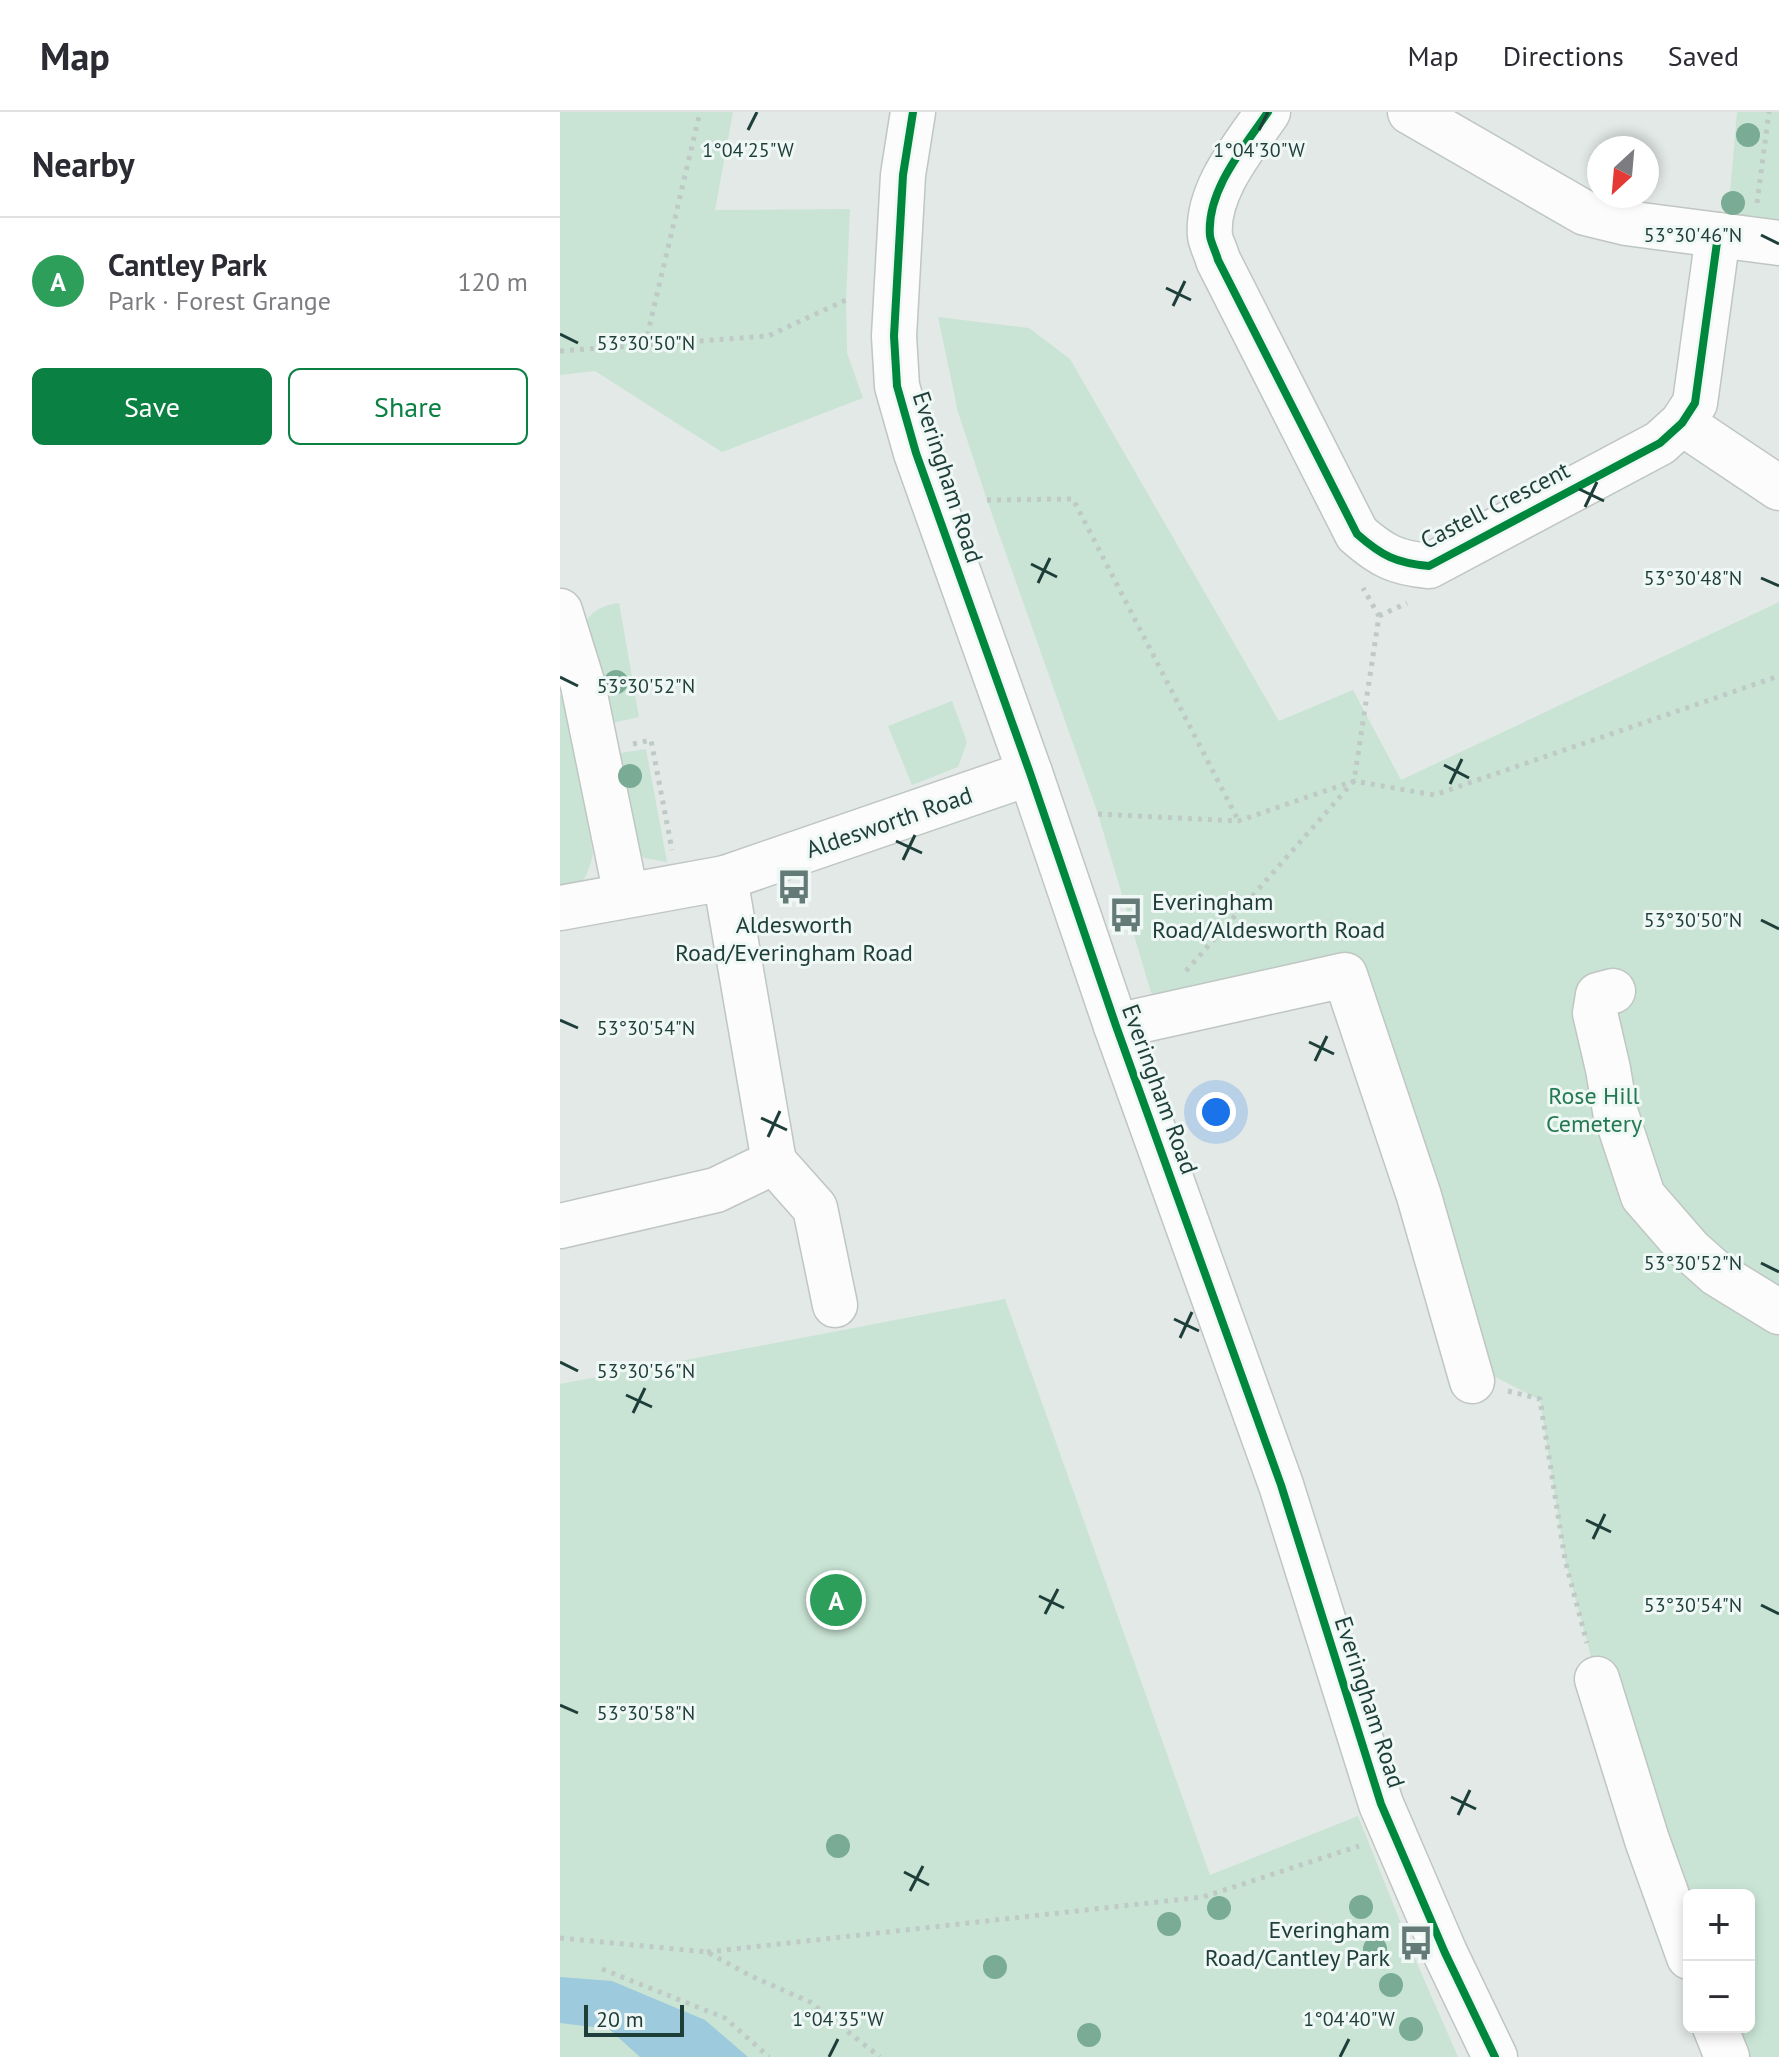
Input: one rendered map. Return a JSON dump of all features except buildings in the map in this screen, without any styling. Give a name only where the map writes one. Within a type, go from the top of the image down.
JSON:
[{"type":"street","name":"Everingham Road","points":[[913,112],[903,175],[894,336],[897,386],[916,453],[1116,1026],[1281,1485],[1381,1804],[1445,1953],[1495,2057]]},
{"type":"street","name":"Castell Crescent","points":[[1268,112],[1220,183],[1210,236],[1218,260],[1357,534],[1376,550],[1404,564],[1429,566],[1660,443],[1682,423],[1695,403],[1749,239]]},
{"type":"street","points":[[1410,112],[1585,213],[1626,223],[1749,239]]},
{"type":"street","points":[[1682,423],[1779,488]]},
{"type":"street","points":[[560,611],[583,685],[626,895]]},
{"type":"street","name":"Aldesworth Road","points":[[560,908],[725,878],[1030,773]]},
{"type":"street","points":[[725,878],[774,1162],[815,1208],[835,1305]]},
{"type":"street","points":[[1116,1026],[1345,975],[1419,1196],[1472,1381]]},
{"type":"street","points":[[1613,991],[1598,995],[1595,1013],[1615,1111],[1643,1196],[1690,1250],[1717,1274],[1779,1312]]},
{"type":"street","points":[[560,1226],[716,1190],[774,1162]]},
{"type":"street","points":[[1597,1679],[1647,1840],[1683,1940]]},
{"type":"street","points":[[1717,2033],[1727,2057]]},
{"type":"path","points":[[645,345],[700,112]]},
{"type":"path","points":[[1749,239],[1769,112]]},
{"type":"path","points":[[560,351],[768,336],[846,300]]},
{"type":"path","points":[[987,500],[1073,499],[1238,821]]},
{"type":"path","points":[[1185,972],[1354,781],[1379,616],[1355,575]]},
{"type":"path","points":[[1098,814],[1238,821],[1354,781],[1434,795],[1779,676]]},
{"type":"path","points":[[596,752],[651,740],[678,886]]},
{"type":"path","points":[[1472,1381],[1540,1399],[1565,1560],[1597,1679]]},
{"type":"path","points":[[560,1938],[707,1952],[1203,1897],[1369,1843],[1392,1829]]},
{"type":"path","points":[[707,1952],[810,2002],[880,2057]]},
{"type":"path","points":[[602,1969],[725,2018],[769,2057]]},
{"type":"green space","points":[[560,112],[733,112],[715,210],[850,209],[847,353],[863,398],[722,452],[595,371],[560,375]]},
{"type":"green space","points":[[1737,112],[1779,112],[1779,223],[1728,216]]},
{"type":"green space","name":"Rose Hill Cemetery","points":[[938,317],[1029,328],[1070,359],[1279,721],[1353,690],[1401,780],[1779,602],[1779,2057],[1727,2057],[1717,2033],[1755,2033],[1755,1889],[1686,1889],[1597,1679],[1565,1560],[1540,1400],[1480,1369],[1364,999],[1275,996],[1161,1026],[1098,814],[958,412]]},
{"type":"green space","points":[[619,603],[639,717],[599,726],[581,627],[597,610]]},
{"type":"green space","points":[[560,695],[564,695],[593,854],[583,880],[560,894]]},
{"type":"green space","points":[[952,701],[967,742],[958,767],[912,785],[888,726]]},
{"type":"green space","points":[[646,749],[667,862],[644,858],[625,837],[608,755]]},
{"type":"green space","points":[[1005,1299],[1210,1875],[1358,1816],[1458,2057],[560,2057],[560,1384]]},
{"type":"water","points":[[560,1977],[612,1981],[705,2020],[748,2057],[640,2057],[609,2029],[560,2023]]},
{"type":"cycle path","points":[[913,112],[903,175],[894,336],[897,386],[916,453],[1116,1026],[1281,1485],[1381,1804],[1445,1953],[1495,2057]]},
{"type":"cycle path","points":[[1268,112],[1220,186],[1210,219],[1211,242],[1357,534],[1382,553],[1407,563],[1429,566],[1660,443],[1682,423],[1695,403],[1718,235]]},
{"type":"place","name":"Aldesworth Road/Everingham Road","points":[[794,887]]},
{"type":"place","name":"Everingham Road/Aldesworth Road","points":[[1126,915]]},
{"type":"place","name":"Cantley Park","points":[[836,1600]]},
{"type":"place","name":"Everingham Road/Cantley Park","points":[[1416,1943]]}]
